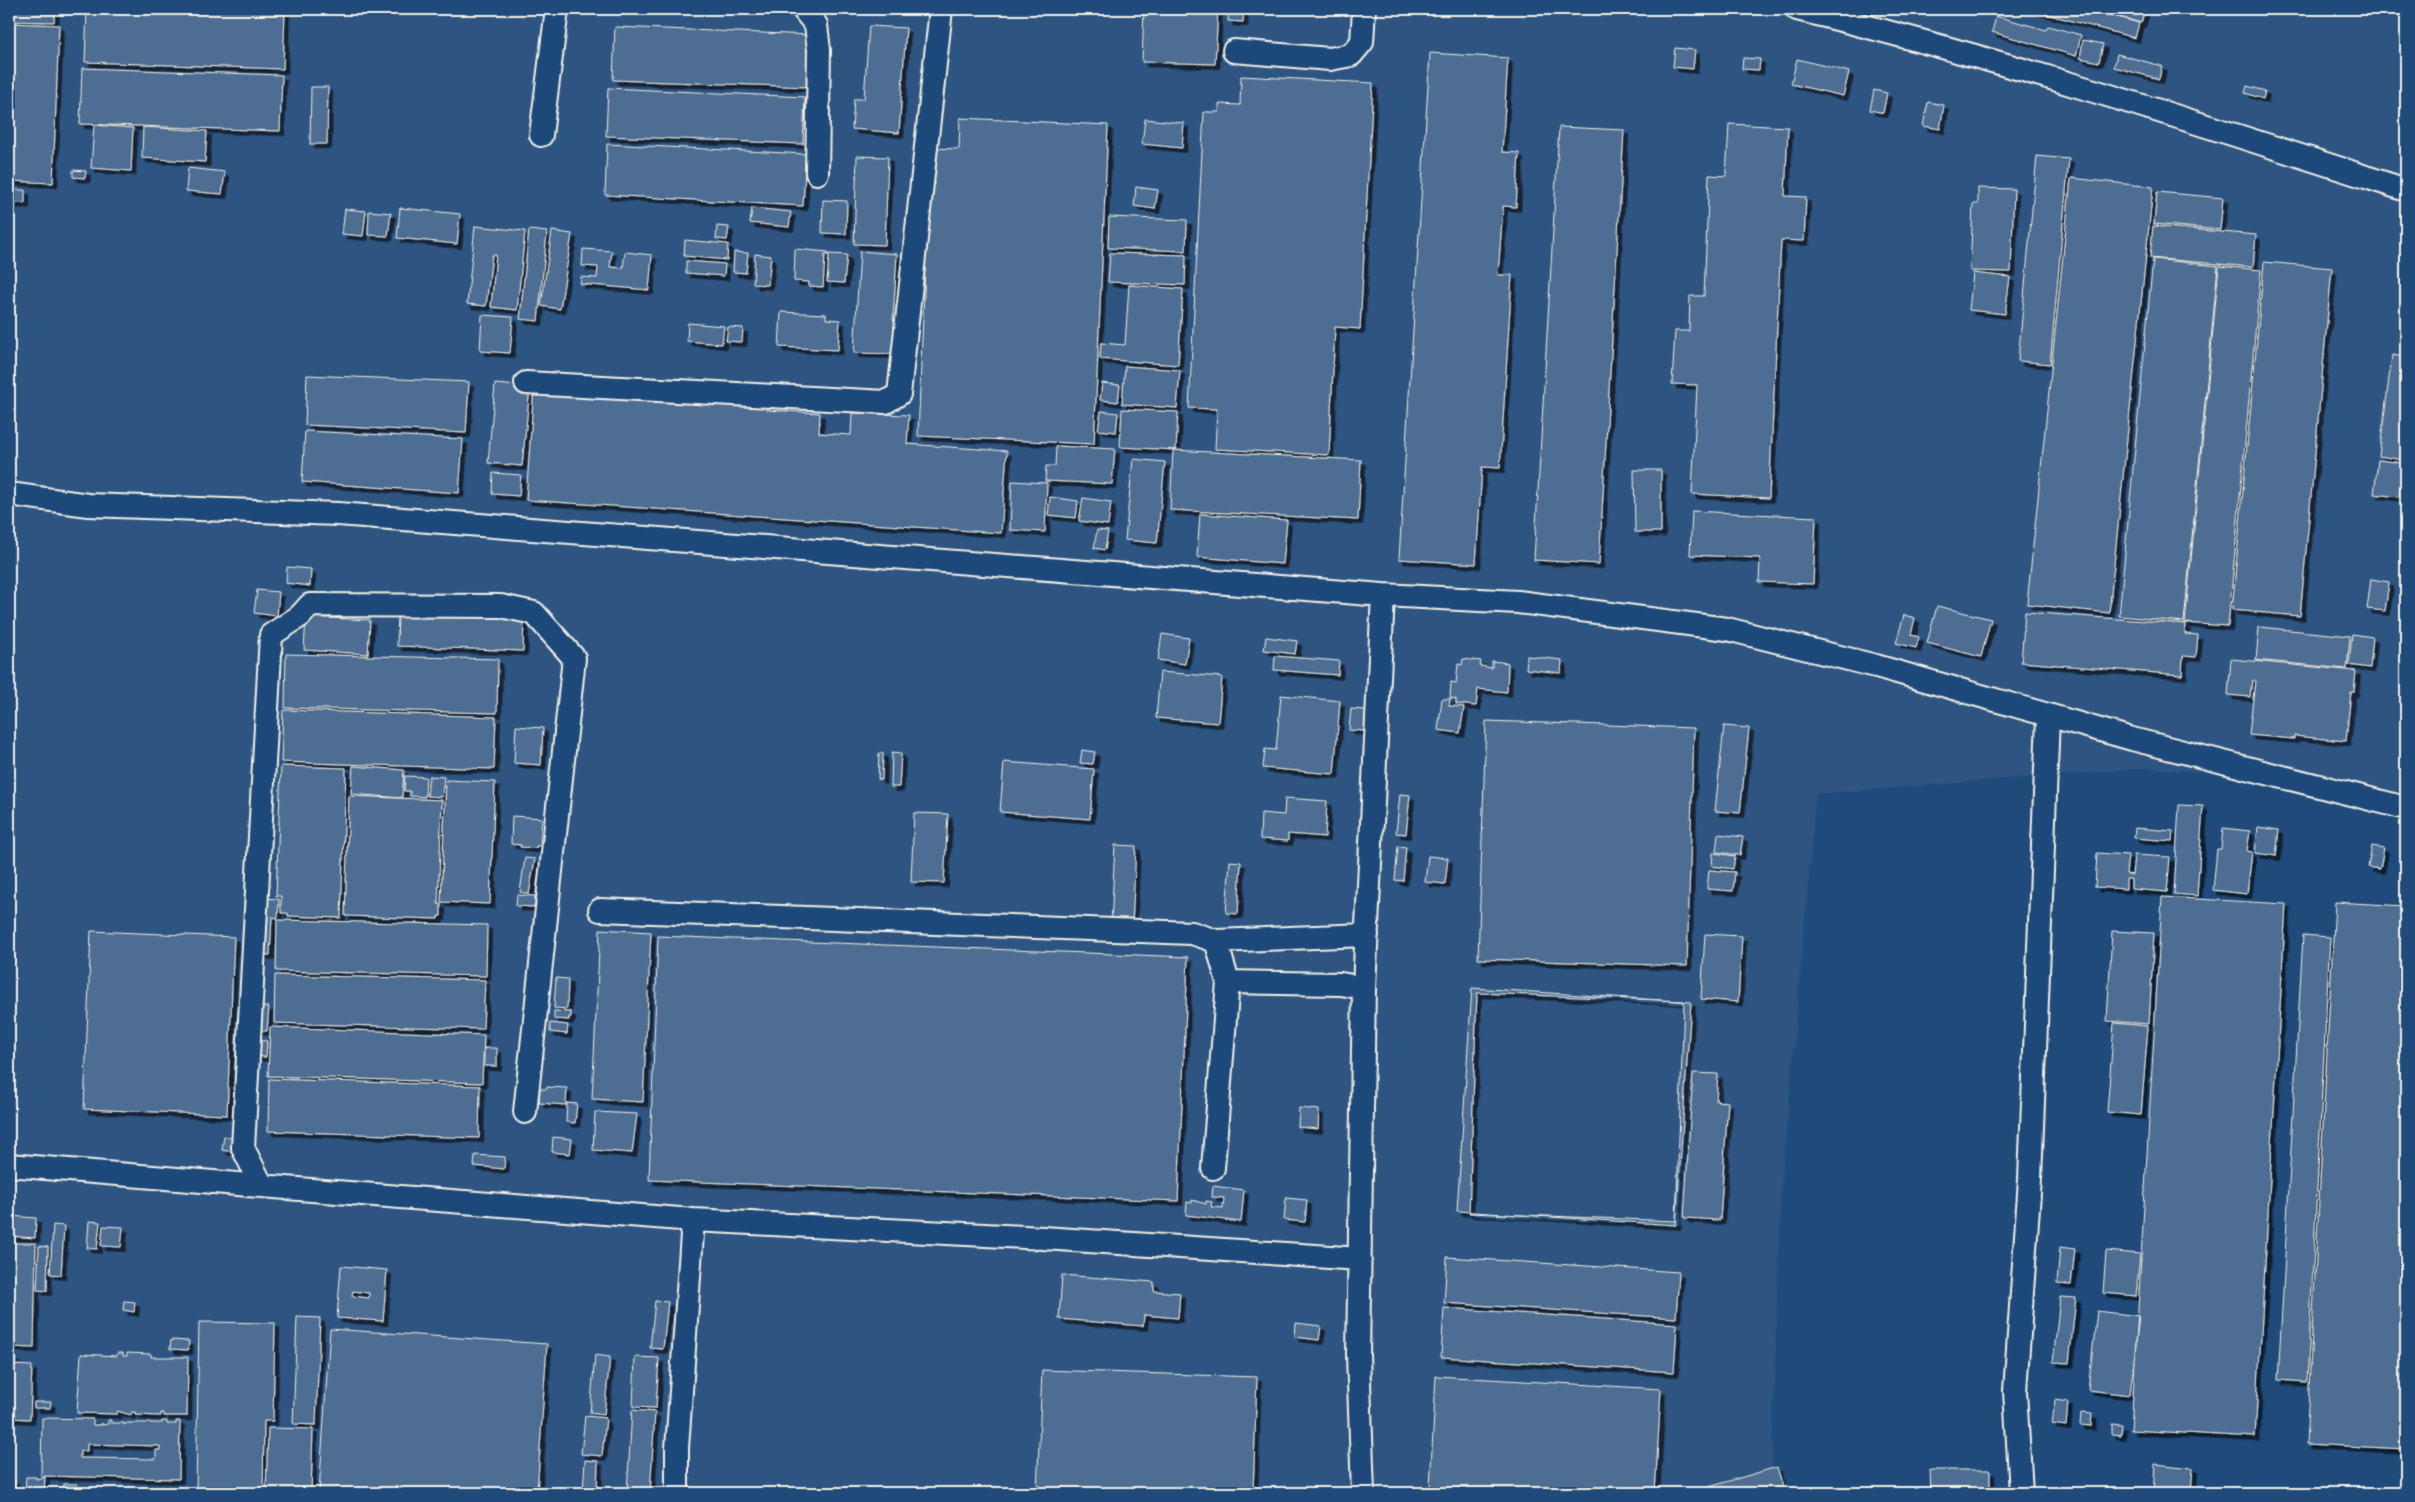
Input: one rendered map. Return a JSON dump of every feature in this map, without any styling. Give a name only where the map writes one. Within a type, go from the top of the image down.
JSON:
[{"type":"street","points":[[542,135],[557,9]]},
{"type":"street","points":[[803,9],[816,25],[819,50],[817,173]]},
{"type":"street","points":[[526,383],[886,402],[899,394],[941,9]]},
{"type":"street","points":[[1234,51],[1330,59],[1351,55],[1362,42],[1364,9]]},
{"type":"street","points":[[1798,9],[1889,31],[2151,108],[2406,190]]},
{"type":"street","points":[[9,494],[88,505],[338,514],[1383,595],[1518,602],[1727,629],[1876,666],[2048,717],[2406,808]]},
{"type":"street","points":[[1363,1493],[1358,1355],[1364,988],[1383,595]]},
{"type":"street","points":[[262,1186],[243,1148],[271,635],[300,616],[310,605],[501,606],[534,612],[574,658],[525,1112]]},
{"type":"street","points":[[2021,1493],[2015,1391],[2030,1179],[2048,717]]},
{"type":"street","points":[[600,910],[1192,933],[1216,941],[1366,935]]},
{"type":"street","points":[[1213,1168],[1228,982],[1216,941]]},
{"type":"street","points":[[1228,982],[1342,984],[1364,988]]},
{"type":"street","points":[[9,1166],[693,1220],[1043,1238],[1360,1259]]},
{"type":"street","points":[[9,1171],[262,1186]]},
{"type":"street","points":[[677,1493],[677,1448],[693,1220]]},
{"type":"shaded area","points":[[9,9],[2406,9],[2406,787],[2356,808],[2255,777],[2150,768],[1816,794],[1781,1192],[1771,1493],[9,1493]]},
{"type":"building","points":[[9,9],[55,9],[54,22],[9,21]]},
{"type":"building","points":[[87,9],[285,11],[283,69],[85,62]]},
{"type":"building","points":[[1144,9],[1218,9],[1215,64],[1142,62]]},
{"type":"building","points":[[1229,9],[1244,9],[1243,22],[1228,21]]},
{"type":"building","points":[[2028,9],[2087,9],[2139,23],[2135,38]]},
{"type":"building","points":[[2091,9],[2145,9],[2141,23]]},
{"type":"building","points":[[1996,16],[2046,30],[2048,26],[2081,35],[2076,56],[1992,32]]},
{"type":"building","points":[[9,23],[59,25],[53,183],[9,181]]},
{"type":"building","points":[[869,26],[906,28],[899,133],[852,129],[854,99],[864,99]]},
{"type":"building","points":[[615,27],[812,35],[810,87],[613,80]]},
{"type":"building","points":[[2083,40],[2103,44],[2099,62],[2080,58]]},
{"type":"building","points":[[1675,48],[1695,50],[1693,69],[1673,67]]},
{"type":"building","points":[[1430,53],[1508,58],[1502,152],[1519,153],[1516,207],[1503,206],[1498,275],[1512,275],[1500,468],[1482,467],[1476,564],[1399,559]]},
{"type":"building","points":[[2117,54],[2162,66],[2159,79],[2114,67]]},
{"type":"building","points":[[1743,58],[1760,59],[1759,70],[1742,69]]},
{"type":"building","points":[[1797,59],[1849,72],[1843,96],[1791,84]]},
{"type":"building","points":[[82,68],[282,75],[280,131],[80,124]]},
{"type":"building","points":[[1241,76],[1373,83],[1360,329],[1335,327],[1329,455],[1215,449],[1217,409],[1189,408],[1204,112],[1219,112],[1219,104],[1240,105]]},
{"type":"building","points":[[2247,86],[2265,91],[2263,99],[2245,93]]},
{"type":"building","points":[[311,87],[328,87],[327,144],[310,144]]},
{"type":"building","points":[[608,88],[805,97],[803,144],[606,136]]},
{"type":"building","points":[[1874,90],[1887,93],[1883,113],[1870,110]]},
{"type":"building","points":[[1928,102],[1944,105],[1940,129],[1923,126]]},
{"type":"building","points":[[960,118],[1108,125],[1094,444],[918,436],[930,148],[959,149]]},
{"type":"building","points":[[1145,119],[1184,123],[1182,148],[1142,144]]},
{"type":"building","points":[[1729,124],[1788,127],[1785,196],[1806,197],[1804,241],[1781,240],[1769,498],[1692,494],[1697,385],[1672,384],[1675,331],[1689,331],[1690,296],[1704,296],[1709,175],[1726,176]]},
{"type":"building","points":[[94,125],[133,128],[131,171],[91,168]]},
{"type":"building","points":[[143,127],[207,131],[205,162],[142,158]]},
{"type":"building","points":[[1559,127],[1624,130],[1599,564],[1534,560]]},
{"type":"building","points":[[607,144],[806,154],[803,206],[605,195]]},
{"type":"building","points":[[857,156],[888,157],[885,245],[854,244]]},
{"type":"building","points":[[2037,156],[2069,159],[2050,364],[2018,361]]},
{"type":"building","points":[[188,168],[225,172],[222,194],[186,191]]},
{"type":"building","points":[[73,170],[86,171],[85,178],[73,177]]},
{"type":"building","points":[[2071,178],[2153,187],[2109,613],[2027,604]]},
{"type":"building","points":[[1136,187],[1158,190],[1155,209],[1134,206]]},
{"type":"building","points":[[1978,188],[2014,189],[2011,272],[1970,271],[1973,204],[1978,204]]},
{"type":"building","points":[[9,190],[25,190],[25,203],[9,204]]},
{"type":"building","points":[[2157,192],[2223,198],[2220,230],[2154,224]]},
{"type":"building","points":[[823,200],[847,201],[846,234],[822,233]]},
{"type":"building","points":[[400,208],[460,214],[457,244],[397,238]]},
{"type":"building","points":[[752,208],[791,212],[789,227],[750,223]]},
{"type":"building","points":[[345,209],[366,211],[363,236],[342,234]]},
{"type":"building","points":[[369,211],[391,213],[388,236],[368,235]]},
{"type":"building","points":[[1109,217],[1187,220],[1186,251],[1108,248]]},
{"type":"building","points":[[475,226],[525,231],[517,310],[491,307],[496,255],[492,255],[486,306],[467,304]]},
{"type":"building","points":[[717,226],[729,227],[727,240],[716,239]]},
{"type":"building","points":[[2153,226],[2256,235],[2253,267],[2150,258]]},
{"type":"building","points":[[529,230],[547,232],[538,321],[520,319]]},
{"type":"building","points":[[552,231],[572,234],[560,309],[541,306]]},
{"type":"building","points":[[685,240],[728,244],[727,260],[684,256]]},
{"type":"building","points":[[583,249],[612,251],[610,267],[623,268],[625,252],[652,255],[649,290],[580,284],[581,277],[597,278],[598,267],[582,266]]},
{"type":"building","points":[[795,249],[828,252],[828,255],[825,255],[823,287],[809,286],[809,282],[794,281]]},
{"type":"building","points":[[860,251],[897,254],[893,321],[904,322],[902,354],[854,353]]},
{"type":"building","points":[[734,252],[748,253],[746,273],[733,272]]},
{"type":"building","points":[[1110,253],[1186,255],[1185,285],[1108,282]]},
{"type":"building","points":[[755,254],[771,256],[768,285],[753,284]]},
{"type":"building","points":[[829,254],[847,255],[844,283],[827,282]]},
{"type":"building","points":[[2153,259],[2218,266],[2184,622],[2119,616]]},
{"type":"building","points":[[686,261],[725,264],[724,276],[686,273]]},
{"type":"building","points":[[2264,262],[2332,268],[2300,616],[2232,610]]},
{"type":"building","points":[[2219,266],[2261,270],[2228,626],[2185,623]]},
{"type":"building","points":[[1973,273],[2010,277],[2005,314],[1969,310]]},
{"type":"building","points":[[1129,285],[1183,289],[1178,365],[1100,359],[1101,343],[1125,345]]},
{"type":"building","points":[[781,312],[826,314],[826,319],[840,320],[838,350],[779,347]]},
{"type":"building","points":[[482,315],[513,317],[510,353],[480,351]]},
{"type":"building","points":[[688,323],[724,326],[722,344],[687,341]]},
{"type":"building","points":[[728,327],[743,328],[742,342],[726,341]]},
{"type":"building","points":[[2392,355],[2406,357],[2406,436],[2403,460],[2379,456]]},
{"type":"building","points":[[1125,366],[1180,370],[1177,408],[1122,404]]},
{"type":"building","points":[[307,375],[469,382],[466,433],[305,425]]},
{"type":"building","points":[[1102,383],[1120,385],[1118,402],[1100,400]]},
{"type":"building","points":[[495,384],[530,387],[522,466],[488,463]]},
{"type":"building","points":[[534,386],[767,402],[766,410],[820,413],[819,433],[851,435],[852,413],[909,415],[907,444],[1007,451],[1001,533],[526,500]]},
{"type":"building","points":[[1122,409],[1178,412],[1176,450],[1120,447]]},
{"type":"building","points":[[1101,411],[1118,413],[1116,432],[1098,430]]},
{"type":"building","points":[[305,431],[463,439],[459,493],[302,482]]},
{"type":"building","points":[[1056,446],[1115,449],[1112,484],[1045,481],[1046,466],[1055,466]]},
{"type":"building","points":[[1173,450],[1361,460],[1358,520],[1170,510]]},
{"type":"building","points":[[1133,459],[1165,462],[1157,543],[1125,540]]},
{"type":"building","points":[[2378,460],[2403,463],[2399,497],[2374,494]]},
{"type":"building","points":[[1634,470],[1661,470],[1661,532],[1635,532]]},
{"type":"building","points":[[493,473],[521,475],[519,496],[492,494]]},
{"type":"building","points":[[1012,481],[1047,483],[1045,532],[1010,530]]},
{"type":"building","points":[[1050,497],[1078,501],[1076,518],[1048,515]]},
{"type":"building","points":[[1083,498],[1111,502],[1108,525],[1079,521]]},
{"type":"building","points":[[1692,511],[1816,517],[1813,584],[1759,582],[1760,558],[1690,555]]},
{"type":"building","points":[[1200,514],[1287,520],[1283,564],[1197,557]]},
{"type":"building","points":[[1097,530],[1108,531],[1105,550],[1094,548]]},
{"type":"building","points":[[287,567],[311,569],[310,586],[286,583]]},
{"type":"building","points":[[2371,579],[2389,582],[2385,611],[2367,609]]},
{"type":"building","points":[[257,590],[279,592],[277,616],[254,613]]},
{"type":"building","points":[[1937,606],[1991,619],[1981,657],[1927,643]]},
{"type":"building","points":[[2025,612],[2186,624],[2185,634],[2198,635],[2196,657],[2183,656],[2182,675],[2021,662]]},
{"type":"building","points":[[398,613],[524,617],[523,651],[397,646]]},
{"type":"building","points":[[1904,615],[1915,618],[1911,635],[1919,637],[1916,648],[1896,643]]},
{"type":"building","points":[[306,617],[370,620],[368,654],[304,650]]},
{"type":"building","points":[[2259,627],[2350,636],[2347,669],[2256,660]]},
{"type":"building","points":[[1162,634],[1189,638],[1185,664],[1158,660]]},
{"type":"building","points":[[2352,634],[2373,637],[2370,668],[2349,665]]},
{"type":"building","points":[[1266,637],[1297,641],[1295,654],[1264,650]]},
{"type":"building","points":[[286,654],[498,659],[497,713],[285,708]]},
{"type":"building","points":[[1275,656],[1339,661],[1338,675],[1274,670]]},
{"type":"building","points":[[1527,656],[1562,660],[1561,673],[1526,669]]},
{"type":"building","points":[[1463,659],[1481,661],[1480,666],[1492,668],[1492,661],[1508,663],[1507,692],[1478,689],[1476,706],[1456,704],[1456,699],[1450,698],[1451,682],[1456,683],[1458,664],[1462,665]]},
{"type":"building","points":[[2231,659],[2356,671],[2354,692],[2351,692],[2346,741],[2294,736],[2294,739],[2249,735],[2255,681],[2252,680],[2250,697],[2228,695]]},
{"type":"building","points":[[1160,672],[1222,677],[1218,723],[1156,718]]},
{"type":"building","points":[[1281,695],[1340,701],[1334,774],[1263,768],[1265,749],[1276,750]]},
{"type":"building","points":[[1442,699],[1450,699],[1449,706],[1464,707],[1460,733],[1438,730]]},
{"type":"building","points":[[1351,709],[1366,710],[1364,731],[1349,730]]},
{"type":"building","points":[[283,710],[496,717],[494,769],[281,762]]},
{"type":"building","points":[[1486,721],[1694,728],[1687,966],[1478,959]]},
{"type":"building","points":[[516,726],[543,728],[541,765],[514,763]]},
{"type":"building","points":[[1724,726],[1749,728],[1740,813],[1715,811]]},
{"type":"building","points":[[1082,750],[1095,752],[1093,764],[1080,763]]},
{"type":"building","points":[[892,752],[901,753],[899,787],[891,787]]},
{"type":"building","points":[[879,753],[883,753],[882,780],[878,779]]},
{"type":"building","points":[[1004,762],[1094,769],[1090,819],[1000,812]]},
{"type":"building","points":[[281,766],[346,768],[341,918],[288,916],[288,913],[281,913],[281,896],[276,896]]},
{"type":"building","points":[[353,766],[404,770],[402,798],[351,794]]},
{"type":"building","points":[[405,776],[426,777],[425,797],[410,796],[410,791],[404,791]]},
{"type":"building","points":[[429,776],[444,777],[442,797],[427,796]]},
{"type":"building","points":[[446,780],[495,782],[490,904],[441,902]]},
{"type":"building","points":[[1400,794],[1410,795],[1406,834],[1396,833]]},
{"type":"building","points":[[349,796],[442,800],[438,904],[441,904],[441,916],[438,916],[438,919],[345,916]]},
{"type":"building","points":[[1285,798],[1327,801],[1325,837],[1288,834],[1288,841],[1260,839],[1261,813],[1284,815]]},
{"type":"building","points":[[2179,805],[2203,806],[2197,896],[2174,894]]},
{"type":"building","points":[[914,813],[948,814],[944,883],[911,882]]},
{"type":"building","points":[[512,816],[542,818],[540,846],[536,846],[536,848],[520,847],[521,845],[511,844]]},
{"type":"building","points":[[2258,827],[2279,830],[2276,856],[2255,853]]},
{"type":"building","points":[[2135,828],[2173,831],[2172,841],[2134,838]]},
{"type":"building","points":[[2223,828],[2250,831],[2247,851],[2252,852],[2247,894],[2213,890],[2217,849],[2221,849]]},
{"type":"building","points":[[1718,834],[1743,837],[1740,855],[1716,852]]},
{"type":"building","points":[[1115,845],[1136,846],[1132,926],[1111,925]]},
{"type":"building","points":[[1398,846],[1406,847],[1403,881],[1395,880]]},
{"type":"building","points":[[2372,846],[2384,848],[2380,869],[2368,867]]},
{"type":"building","points":[[1713,853],[1735,856],[1733,869],[1712,866]]},
{"type":"building","points":[[2097,853],[2128,855],[2126,874],[2132,875],[2134,855],[2170,857],[2167,892],[2131,889],[2131,879],[2126,879],[2126,889],[2095,887]]},
{"type":"building","points":[[1428,856],[1448,858],[1445,884],[1425,882]]},
{"type":"building","points":[[525,858],[535,859],[529,894],[520,892]]},
{"type":"building","points":[[1230,861],[1241,862],[1238,914],[1226,913]]},
{"type":"building","points":[[1709,870],[1735,872],[1733,891],[1707,889]]},
{"type":"building","points":[[517,895],[535,896],[535,907],[516,906]]},
{"type":"building","points":[[2162,897],[2286,904],[2255,1437],[2131,1430]]},
{"type":"building","points":[[261,898],[279,899],[278,918],[272,917],[270,955],[259,954]]},
{"type":"building","points":[[2335,902],[2406,906],[2406,1449],[2306,1444]]},
{"type":"building","points":[[277,920],[487,925],[486,976],[276,971]]},
{"type":"building","points":[[600,929],[651,932],[643,1102],[592,1099]]},
{"type":"building","points":[[91,931],[234,937],[227,1115],[84,1109]]},
{"type":"building","points":[[2112,931],[2154,933],[2149,1024],[2107,1021]]},
{"type":"building","points":[[1705,934],[1742,936],[1738,1002],[1701,999]]},
{"type":"building","points":[[2303,935],[2330,937],[2307,1382],[2278,1380]]},
{"type":"building","points":[[658,936],[1188,957],[1178,1201],[649,1180]]},
{"type":"building","points":[[275,975],[485,980],[483,1029],[274,1023]]},
{"type":"building","points":[[556,978],[568,979],[567,1009],[554,1008]]},
{"type":"building","points":[[1472,988],[1691,1002],[1676,1225],[1457,1211]]},
{"type":"building","points":[[1477,993],[1684,1001],[1676,1221],[1469,1213]]},
{"type":"building","points":[[259,1007],[269,1007],[267,1031],[257,1030]]},
{"type":"building","points":[[554,1011],[571,1012],[571,1017],[569,1017],[569,1020],[554,1019]]},
{"type":"building","points":[[550,1023],[568,1025],[567,1034],[550,1032]]},
{"type":"building","points":[[2114,1023],[2148,1026],[2141,1115],[2107,1112]]},
{"type":"building","points":[[270,1027],[484,1035],[482,1083],[268,1076]]},
{"type":"building","points":[[256,1040],[267,1041],[266,1057],[255,1056]]},
{"type":"building","points":[[484,1048],[497,1048],[497,1066],[484,1066]]},
{"type":"building","points":[[1693,1073],[1718,1074],[1716,1101],[1728,1102],[1720,1220],[1684,1218]]},
{"type":"building","points":[[269,1079],[480,1086],[479,1138],[268,1131]]},
{"type":"building","points":[[547,1087],[567,1088],[566,1105],[539,1103],[540,1089],[547,1089]]},
{"type":"building","points":[[567,1103],[577,1104],[575,1123],[566,1122]]},
{"type":"building","points":[[1299,1108],[1319,1110],[1318,1129],[1298,1127]]},
{"type":"building","points":[[595,1112],[637,1114],[632,1153],[593,1150]]},
{"type":"building","points":[[224,1136],[240,1139],[238,1153],[222,1150]]},
{"type":"building","points":[[553,1137],[572,1139],[570,1154],[552,1152]]},
{"type":"building","points":[[475,1155],[505,1157],[504,1169],[474,1166]]},
{"type":"building","points":[[1213,1186],[1244,1190],[1241,1222],[1186,1215],[1187,1202],[1192,1203],[1192,1200],[1206,1204],[1206,1201],[1212,1202],[1211,1207],[1223,1208],[1224,1198],[1212,1197]]},
{"type":"building","points":[[1286,1198],[1307,1200],[1305,1222],[1284,1220]]},
{"type":"building","points":[[9,1216],[36,1218],[35,1238],[9,1236]]},
{"type":"building","points":[[89,1221],[100,1222],[97,1249],[87,1248]]},
{"type":"building","points":[[53,1225],[64,1226],[61,1275],[50,1274]]},
{"type":"building","points":[[103,1226],[123,1227],[121,1247],[101,1246]]},
{"type":"building","points":[[9,1243],[36,1243],[34,1348],[9,1347]]},
{"type":"building","points":[[39,1246],[48,1247],[47,1291],[37,1290]]},
{"type":"building","points":[[2060,1247],[2075,1249],[2071,1285],[2057,1284]]},
{"type":"building","points":[[2106,1251],[2140,1254],[2136,1296],[2103,1293]]},
{"type":"building","points":[[1447,1257],[1679,1272],[1676,1318],[1444,1303]]},
{"type":"building","points":[[341,1266],[387,1270],[383,1321],[337,1318]],"holes":[[[353,1291],[369,1293],[369,1298],[352,1296]]]},
{"type":"building","points":[[1062,1275],[1154,1282],[1154,1291],[1180,1293],[1178,1318],[1144,1315],[1143,1326],[1059,1319]]},
{"type":"building","points":[[2060,1297],[2076,1298],[2069,1363],[2053,1362]]},
{"type":"building","points":[[124,1301],[135,1302],[134,1312],[123,1310]]},
{"type":"building","points":[[655,1301],[668,1302],[663,1349],[650,1348]]},
{"type":"building","points":[[1444,1308],[1677,1324],[1674,1372],[1441,1357]]},
{"type":"building","points":[[2097,1311],[2139,1316],[2130,1395],[2088,1390]]},
{"type":"building","points":[[297,1317],[320,1318],[316,1425],[293,1424]]},
{"type":"building","points":[[199,1322],[275,1323],[273,1421],[264,1421],[263,1493],[196,1493]]},
{"type":"building","points":[[1296,1323],[1321,1326],[1319,1340],[1295,1337]]},
{"type":"building","points":[[330,1329],[547,1344],[537,1493],[319,1493]]},
{"type":"building","points":[[171,1340],[189,1341],[188,1350],[170,1349]]},
{"type":"building","points":[[117,1353],[123,1353],[123,1356],[127,1356],[127,1353],[151,1354],[151,1357],[188,1357],[187,1416],[164,1416],[164,1413],[161,1413],[161,1416],[135,1415],[135,1412],[132,1412],[131,1415],[117,1411],[117,1414],[77,1413],[81,1354],[117,1356]]},
{"type":"building","points":[[595,1355],[610,1357],[604,1415],[590,1413]]},
{"type":"building","points":[[635,1357],[659,1358],[656,1408],[633,1407]]},
{"type":"building","points":[[9,1358],[16,1358],[15,1365],[32,1366],[30,1419],[9,1418]]},
{"type":"building","points":[[1042,1370],[1257,1377],[1253,1493],[1037,1493]]},
{"type":"building","points":[[1436,1376],[1661,1389],[1655,1493],[1538,1493],[1430,1487]]},
{"type":"building","points":[[2055,1400],[2068,1402],[2066,1426],[2052,1424]]},
{"type":"building","points":[[34,1402],[51,1402],[50,1408],[34,1408]]},
{"type":"building","points":[[632,1410],[655,1412],[650,1493],[627,1493]]},
{"type":"building","points":[[2081,1413],[2092,1414],[2091,1426],[2080,1425]]},
{"type":"building","points":[[585,1416],[606,1418],[602,1456],[581,1454]]},
{"type":"building","points":[[42,1418],[93,1419],[93,1425],[108,1424],[108,1420],[111,1420],[111,1423],[124,1423],[124,1425],[127,1423],[162,1423],[162,1421],[167,1421],[167,1424],[176,1424],[176,1421],[180,1421],[179,1479],[41,1476]],"holes":[[[87,1444],[160,1446],[160,1450],[156,1450],[156,1459],[80,1458],[80,1451],[87,1451]]]},
{"type":"building","points":[[2112,1424],[2122,1425],[2121,1435],[2112,1434]]},
{"type":"building","points":[[268,1428],[313,1429],[311,1493],[266,1493]]},
{"type":"building","points":[[585,1460],[598,1461],[597,1493],[583,1493]]},
{"type":"building","points":[[2155,1464],[2193,1468],[2191,1493],[2153,1493]]},
{"type":"building","points":[[1777,1467],[1785,1493],[1711,1493],[1709,1487]]},
{"type":"building","points":[[1930,1470],[1990,1470],[1990,1493],[1931,1493]]},
{"type":"building","points":[[26,1477],[36,1477],[36,1479],[45,1477],[44,1493],[25,1493]]},
{"type":"building","points":[[9,1480],[15,1480],[14,1493],[9,1493]]},
{"type":"building","points":[[64,1484],[77,1484],[77,1489],[112,1490],[112,1493],[63,1493]]}]
